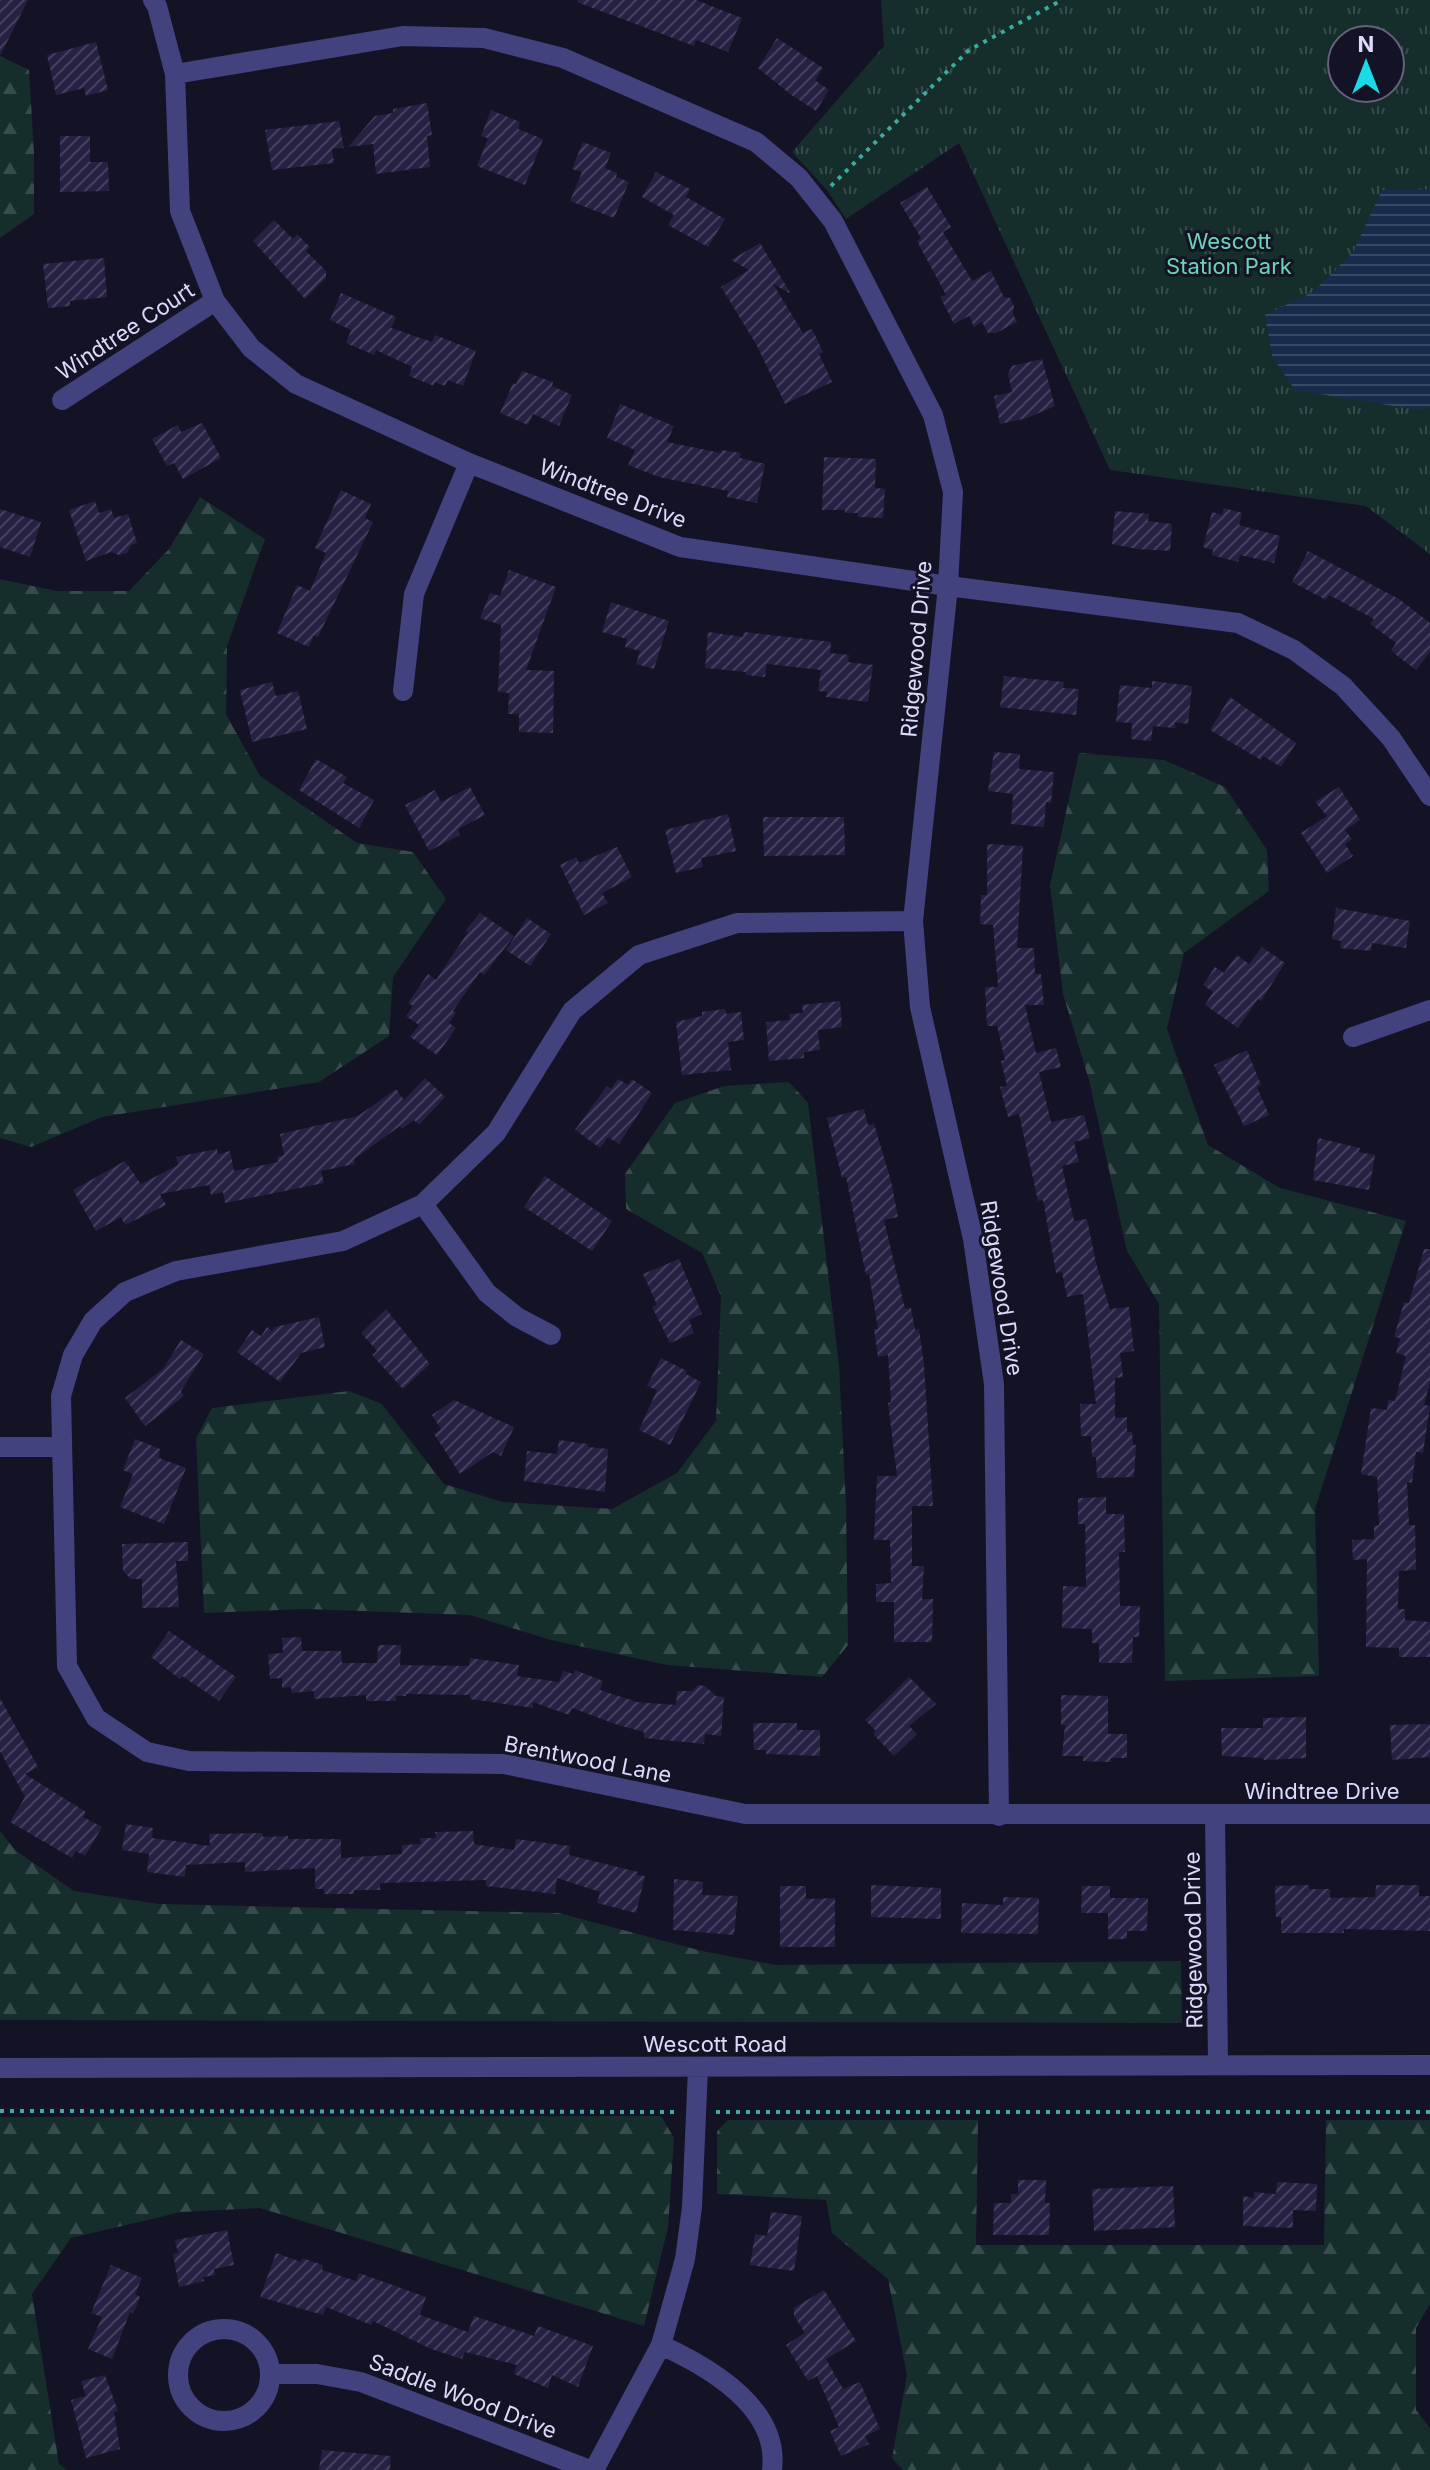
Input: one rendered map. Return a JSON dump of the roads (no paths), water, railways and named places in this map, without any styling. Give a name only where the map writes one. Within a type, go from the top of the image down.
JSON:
[{"type":"street","name":"Windtree Drive","points":[[153,0],[175,74],[180,211],[215,301],[251,348],[296,384],[469,463],[680,547],[948,586],[1238,623],[1294,650],[1343,686],[1391,738],[1430,796]]},
{"type":"street","name":"Ridgewood Drive","points":[[175,74],[403,36],[484,38],[563,58],[756,142],[799,178],[833,221],[933,415],[953,492],[948,586],[913,921],[920,1007],[973,1239],[994,1384],[999,1816]]},
{"type":"street","name":"Windtree Court","points":[[62,400],[215,301]]},
{"type":"street","points":[[403,691],[414,594],[469,463]]},
{"type":"street","name":"Brentwood Lane","points":[[913,921],[737,923],[639,955],[572,1011],[496,1133],[423,1204],[343,1241],[176,1271],[125,1292],[93,1321],[73,1355],[61,1396],[67,1666],[96,1718],[147,1752],[189,1761],[504,1764],[745,1814],[1215,1816]]},
{"type":"street","points":[[1353,1037],[1430,1010]]},
{"type":"street","points":[[423,1204],[487,1293],[517,1317],[551,1335]]},
{"type":"street","points":[[0,1447],[61,1447]]},
{"type":"street","name":"Windtree Drive","points":[[1215,1816],[1430,1814]]},
{"type":"street","name":"Ridgewood Drive","points":[[1215,1816],[1218,2064]]},
{"type":"street","name":"Wescott Road","points":[[0,2068],[1430,2065]]},
{"type":"street","name":"Saddle Wood Drive","points":[[270,2374],[317,2374],[361,2382],[592,2470],[661,2345],[687,2246],[693,2191],[698,2068]]},
{"type":"street","points":[[222,2329],[249,2337],[260,2347],[270,2374],[260,2403],[248,2414],[233,2420],[203,2416],[190,2406],[181,2393],[178,2378],[179,2363],[185,2349],[195,2339],[222,2329]]},
{"type":"street","points":[[661,2345],[696,2361],[730,2386],[760,2417],[771,2437],[772,2470]]},
{"type":"water","points":[[1430,189],[1430,408],[1418,410],[1295,390],[1272,356],[1265,315],[1313,292],[1353,252],[1382,190]]},
{"type":"park label","name":"Wescott Station Park","points":[[1229,254]]}]
